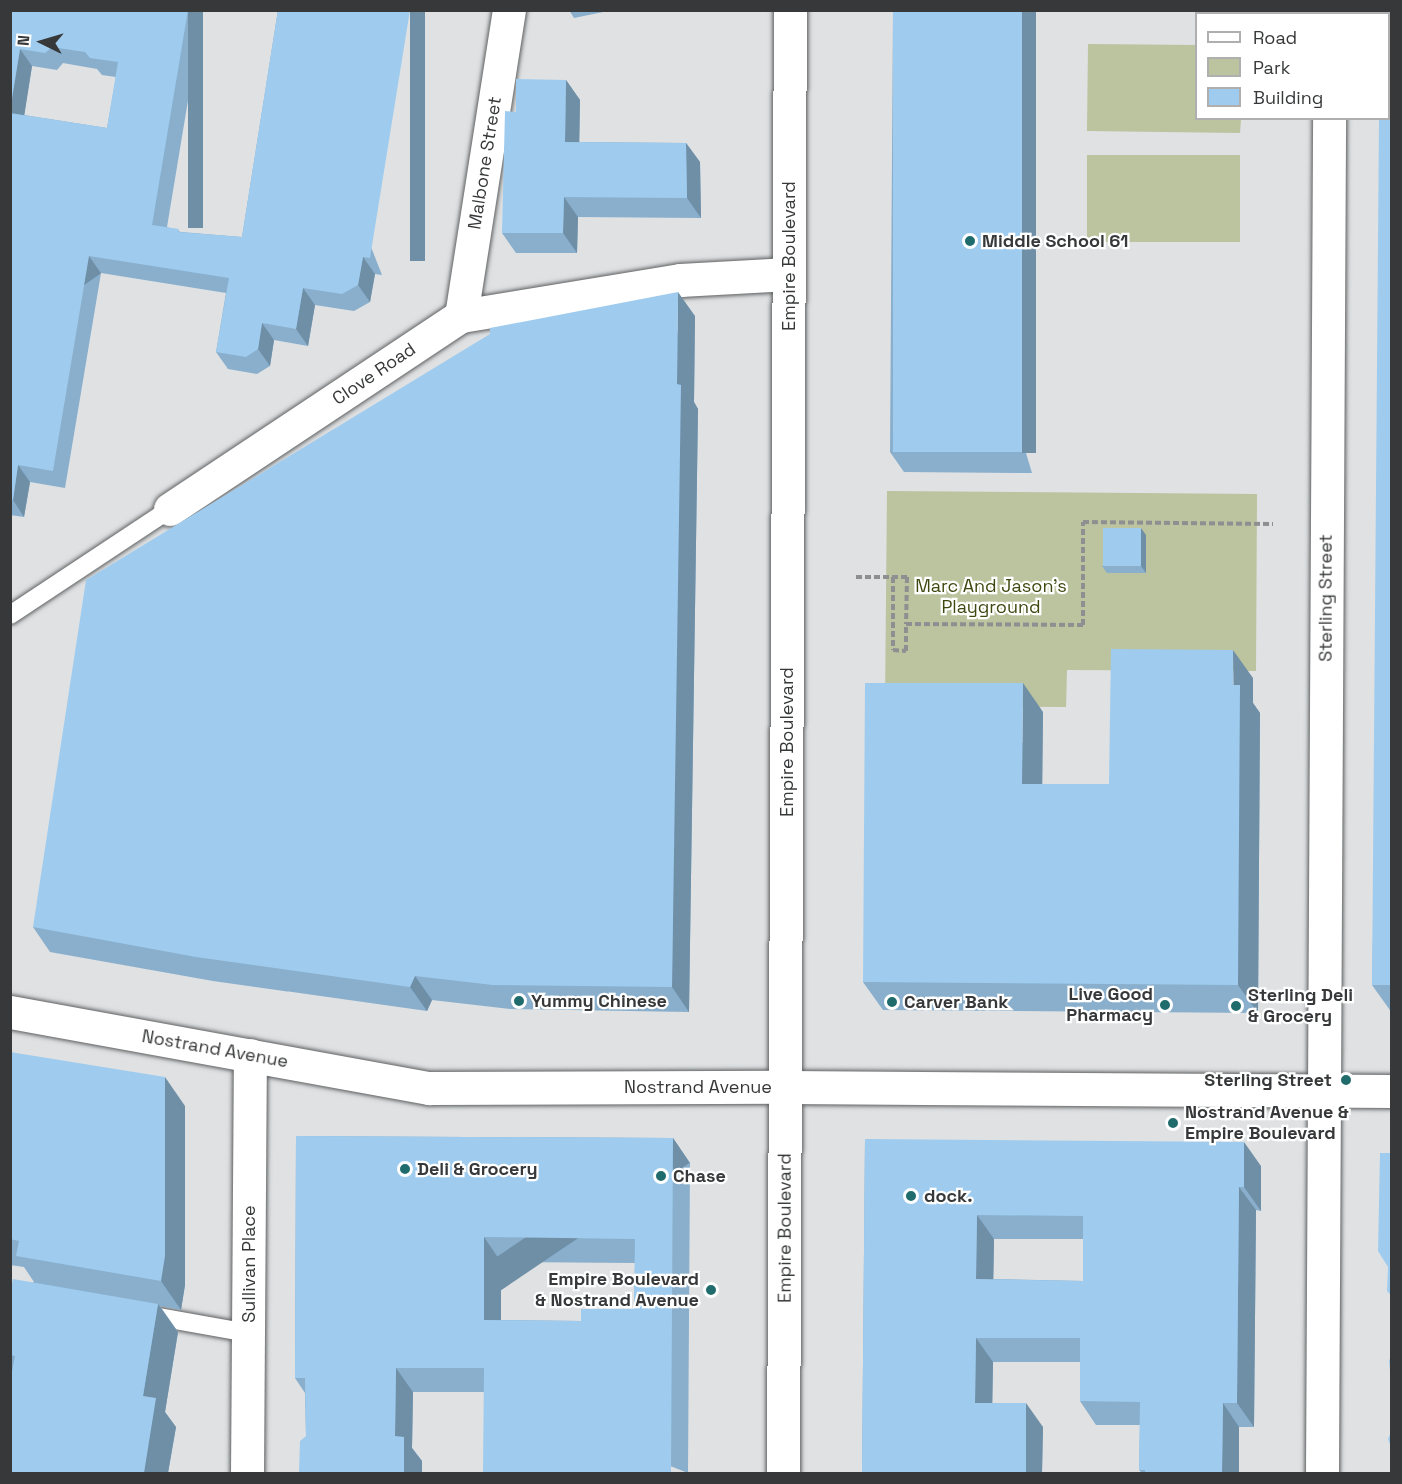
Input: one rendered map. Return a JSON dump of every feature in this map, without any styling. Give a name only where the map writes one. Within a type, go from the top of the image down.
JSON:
[{"type":"main road","name":"Malbone Street","points":[[461,316],[509,10]]},
{"type":"main road","name":"Empire Boulevard","points":[[783,1473],[790,10]]},
{"type":"main road","name":"Sterling Street","points":[[1322,1473],[1329,120]]},
{"type":"main road","name":"Clove Road","points":[[170,509],[461,316],[680,280],[789,274]]},
{"type":"main road","name":"Nostrand Avenue","points":[[10,1012],[429,1088],[786,1086],[1392,1091]]},
{"type":"main road","name":"Sullivan Place","points":[[247,1473],[250,1056]]},
{"type":"lane","name":"Clove Road","points":[[10,615],[170,509]]},
{"type":"lane","points":[[127,1312],[248,1333]]},
{"type":"path","points":[[906,624],[1083,626],[1083,522],[1273,524]]},
{"type":"path","points":[[856,577],[893,577],[907,578],[906,651],[893,650],[893,577]]},
{"type":"green space","points":[[1088,44],[1195,45],[1195,120],[1241,120],[1240,133],[1087,131]]},
{"type":"green space","points":[[1087,155],[1240,155],[1240,242],[1087,242]]},
{"type":"green space","name":"Marc And Jason's Playground","points":[[887,491],[1257,494],[1256,671],[1067,670],[1066,707],[885,706]]},
{"type":"building","points":[[10,10],[188,10],[152,225],[179,229],[178,232],[242,237],[278,10],[410,10],[370,258],[363,257],[358,285],[342,294],[303,288],[296,329],[262,323],[258,349],[246,357],[216,352],[229,278],[89,256],[53,471],[18,465],[13,500],[10,500],[10,113],[107,128],[118,62],[90,58],[85,52],[52,47],[45,53],[20,49],[10,109]]},
{"type":"building","name":"Middle School 61","points":[[893,10],[1022,10],[1022,452],[893,452]]},
{"type":"building","points":[[1380,10],[1392,10],[1392,985],[1372,985],[1379,120],[1390,120],[1390,12],[1380,12]]},
{"type":"building","points":[[516,79],[566,80],[565,142],[686,143],[687,198],[564,197],[563,233],[502,233],[505,111],[516,112]]},
{"type":"building","points":[[678,292],[677,384],[681,385],[672,987],[493,985],[415,976],[410,987],[196,957],[33,927],[86,580],[490,334],[490,328]]},
{"type":"building","points":[[1103,528],[1141,528],[1141,566],[1103,566]]},
{"type":"building","points":[[1111,649],[1233,650],[1233,685],[1240,685],[1238,985],[863,982],[865,683],[1023,683],[1022,784],[1109,784]]},
{"type":"building","points":[[10,1052],[165,1077],[165,1256],[161,1281],[16,1256],[19,1241],[10,1239]]},
{"type":"building","points":[[296,1136],[673,1138],[671,1473],[483,1473],[484,1368],[396,1368],[395,1436],[404,1437],[404,1473],[299,1473],[300,1441],[306,1436],[305,1378],[295,1378]],"holes":[[[484,1237],[635,1239],[634,1309],[581,1309],[581,1321],[484,1320]]]},
{"type":"building","points":[[865,1139],[1244,1142],[1244,1187],[1239,1187],[1237,1403],[1223,1403],[1222,1473],[1145,1473],[1145,1470],[1139,1470],[1140,1402],[1080,1401],[1080,1338],[976,1338],[975,1403],[1026,1403],[1026,1473],[862,1473]],"holes":[[[977,1215],[1083,1216],[1083,1281],[976,1279]]]},
{"type":"building","points":[[1380,1153],[1392,1153],[1392,1296],[1387,1291],[1388,1267],[1378,1251]]},
{"type":"building","points":[[13,1279],[158,1304],[143,1396],[156,1398],[144,1473],[10,1473],[10,1382],[15,1356],[10,1355],[10,1292]]},
{"type":"building","points":[[1392,1319],[1392,1334],[1390,1321]]},
{"type":"building","points":[[1392,1357],[1392,1374],[1389,1360]]},
{"type":"building","points":[[1392,1430],[1392,1449],[1388,1439]]},
{"type":"place","name":"Middle School 61","points":[[970,241]]},
{"type":"place","name":"Yummy Chinese","points":[[519,1001]]},
{"type":"place","name":"Carver Bank","points":[[892,1002]]},
{"type":"place","name":"Live Good Pharmacy","points":[[1165,1005]]},
{"type":"place","name":"Sterling Deli & Grocery","points":[[1236,1006]]},
{"type":"place","name":"Sterling Street","points":[[1346,1080]]},
{"type":"place","name":"Nostrand Avenue & Empire Boulevard","points":[[1173,1123]]},
{"type":"place","name":"Deli & Grocery","points":[[405,1169]]},
{"type":"place","name":"Chase","points":[[661,1176]]},
{"type":"place","name":"dock.","points":[[911,1196]]},
{"type":"place","name":"Empire Boulevard & Nostrand Avenue","points":[[711,1290]]}]
